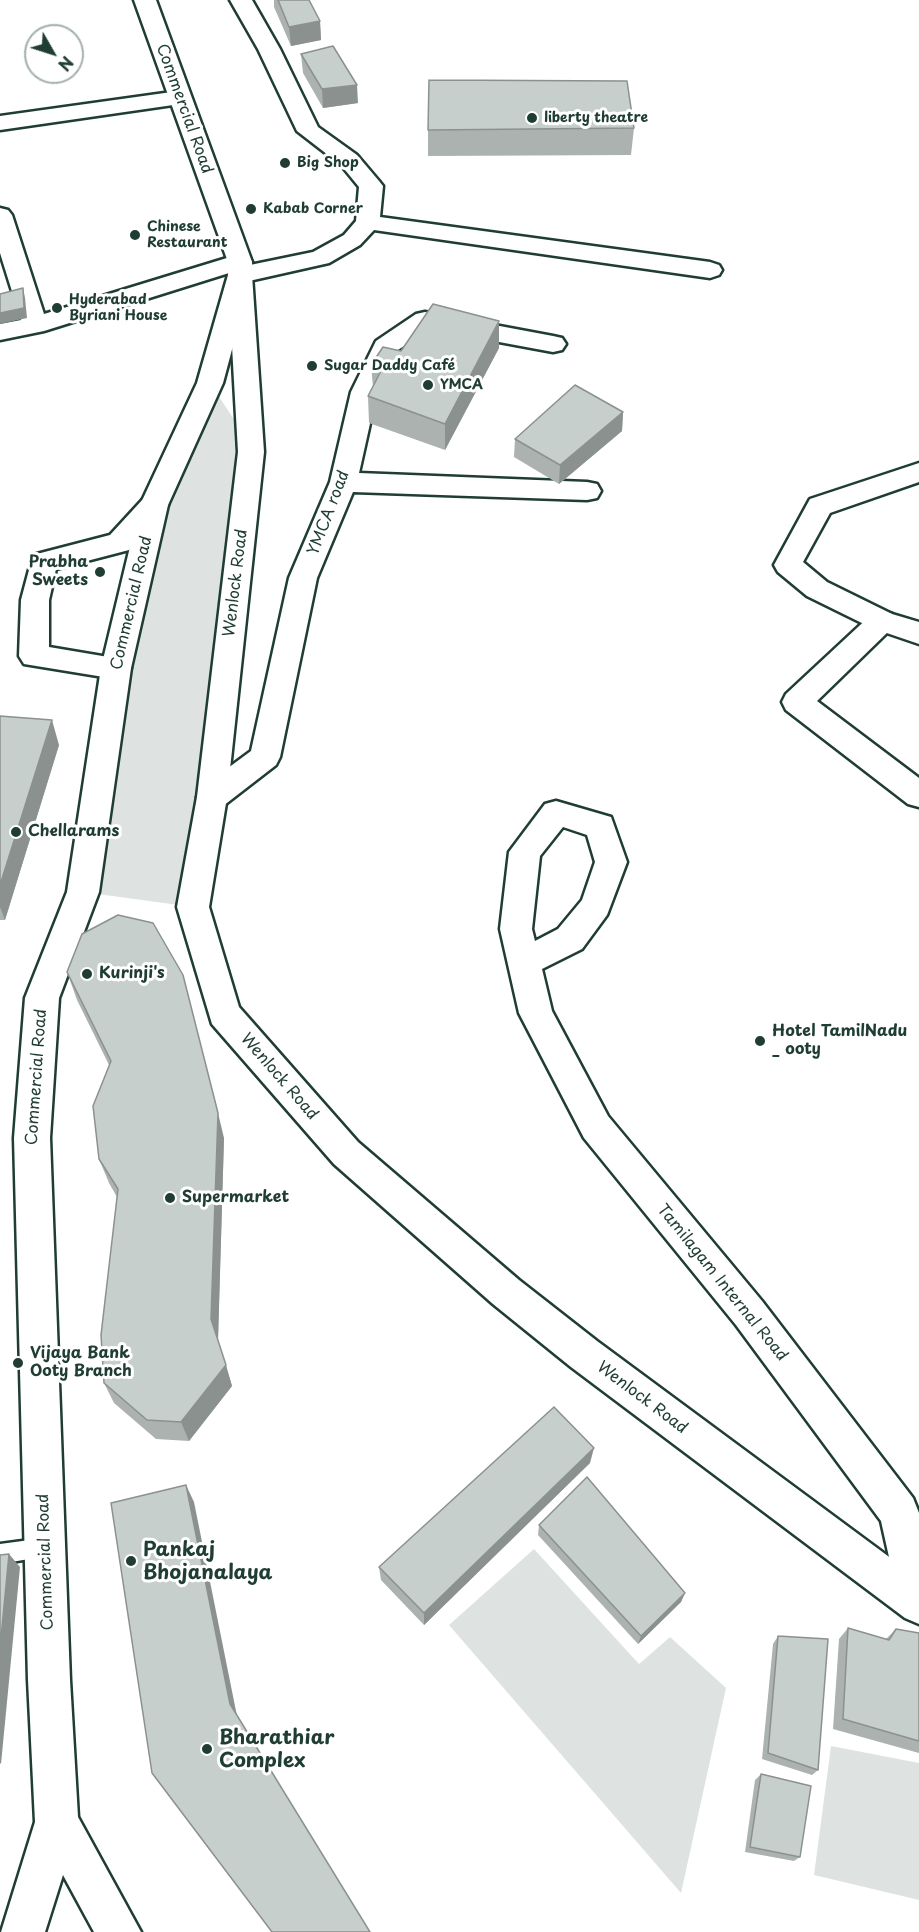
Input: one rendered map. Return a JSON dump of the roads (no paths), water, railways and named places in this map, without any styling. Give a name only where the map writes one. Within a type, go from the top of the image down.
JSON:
[{"type":"street","name":"Commercial Road","points":[[119,1932],[57,1822],[45,1548],[32,1138],[42,999],[83,892],[116,668],[154,505],[210,384],[240,268],[145,0]]},
{"type":"street","points":[[0,332],[35,325],[240,268],[320,258],[352,240],[369,222],[371,186],[349,160],[308,131],[269,50],[241,0]]},
{"type":"street","points":[[0,123],[179,98]]},
{"type":"street","points":[[0,215],[35,325]]},
{"type":"street","points":[[369,222],[710,270]]},
{"type":"street","name":"Wenlock Road","points":[[240,268],[251,452],[212,796],[193,907],[224,1014],[346,1153],[506,1292],[584,1354],[919,1603]]},
{"type":"street","name":"YMCA road","points":[[212,796],[265,757],[303,578],[344,482],[364,392],[385,347],[425,320],[553,344]]},
{"type":"street","points":[[919,472],[820,506],[788,565],[817,589],[882,621],[919,633]]},
{"type":"street","points":[[344,482],[587,491]]},
{"type":"street","points":[[116,668],[34,656],[35,600],[43,562],[118,543],[154,505]]},
{"type":"street","points":[[882,621],[797,702],[919,795]]},
{"type":"street","name":"Tamilagam Internal Road","points":[[524,962],[536,1013],[596,1127],[749,1313],[899,1512],[919,1603]]},
{"type":"street","points":[[23,1932],[57,1822]]},
{"type":"lane","points":[[0,1554],[45,1548]]},
{"type":"place","name":"liberty theatre","points":[[532,118]]},
{"type":"place","name":"Big Shop","points":[[285,163]]},
{"type":"place","name":"Kabab Corner","points":[[251,209]]},
{"type":"place","name":"Chinese Restaurant","points":[[135,235]]},
{"type":"place","name":"Hyderabad Byriani House","points":[[57,308]]},
{"type":"place","name":"Sugar Daddy Café","points":[[312,366]]},
{"type":"place","name":"YMCA","points":[[428,385]]},
{"type":"place","name":"Prabha Sweets","points":[[100,572]]},
{"type":"place","name":"Chellarams","points":[[16,832]]},
{"type":"place","name":"Kurinji's","points":[[87,974]]},
{"type":"place","name":"Hotel TamilNadu _ ooty","points":[[760,1041]]},
{"type":"place","name":"Supermarket","points":[[170,1198]]},
{"type":"place","name":"Vijaya Bank Ooty Branch","points":[[18,1363]]},
{"type":"place","name":"Pankaj Bhojanalaya","points":[[131,1561]]},
{"type":"place","name":"Bharathiar Complex","points":[[207,1749]]}]
